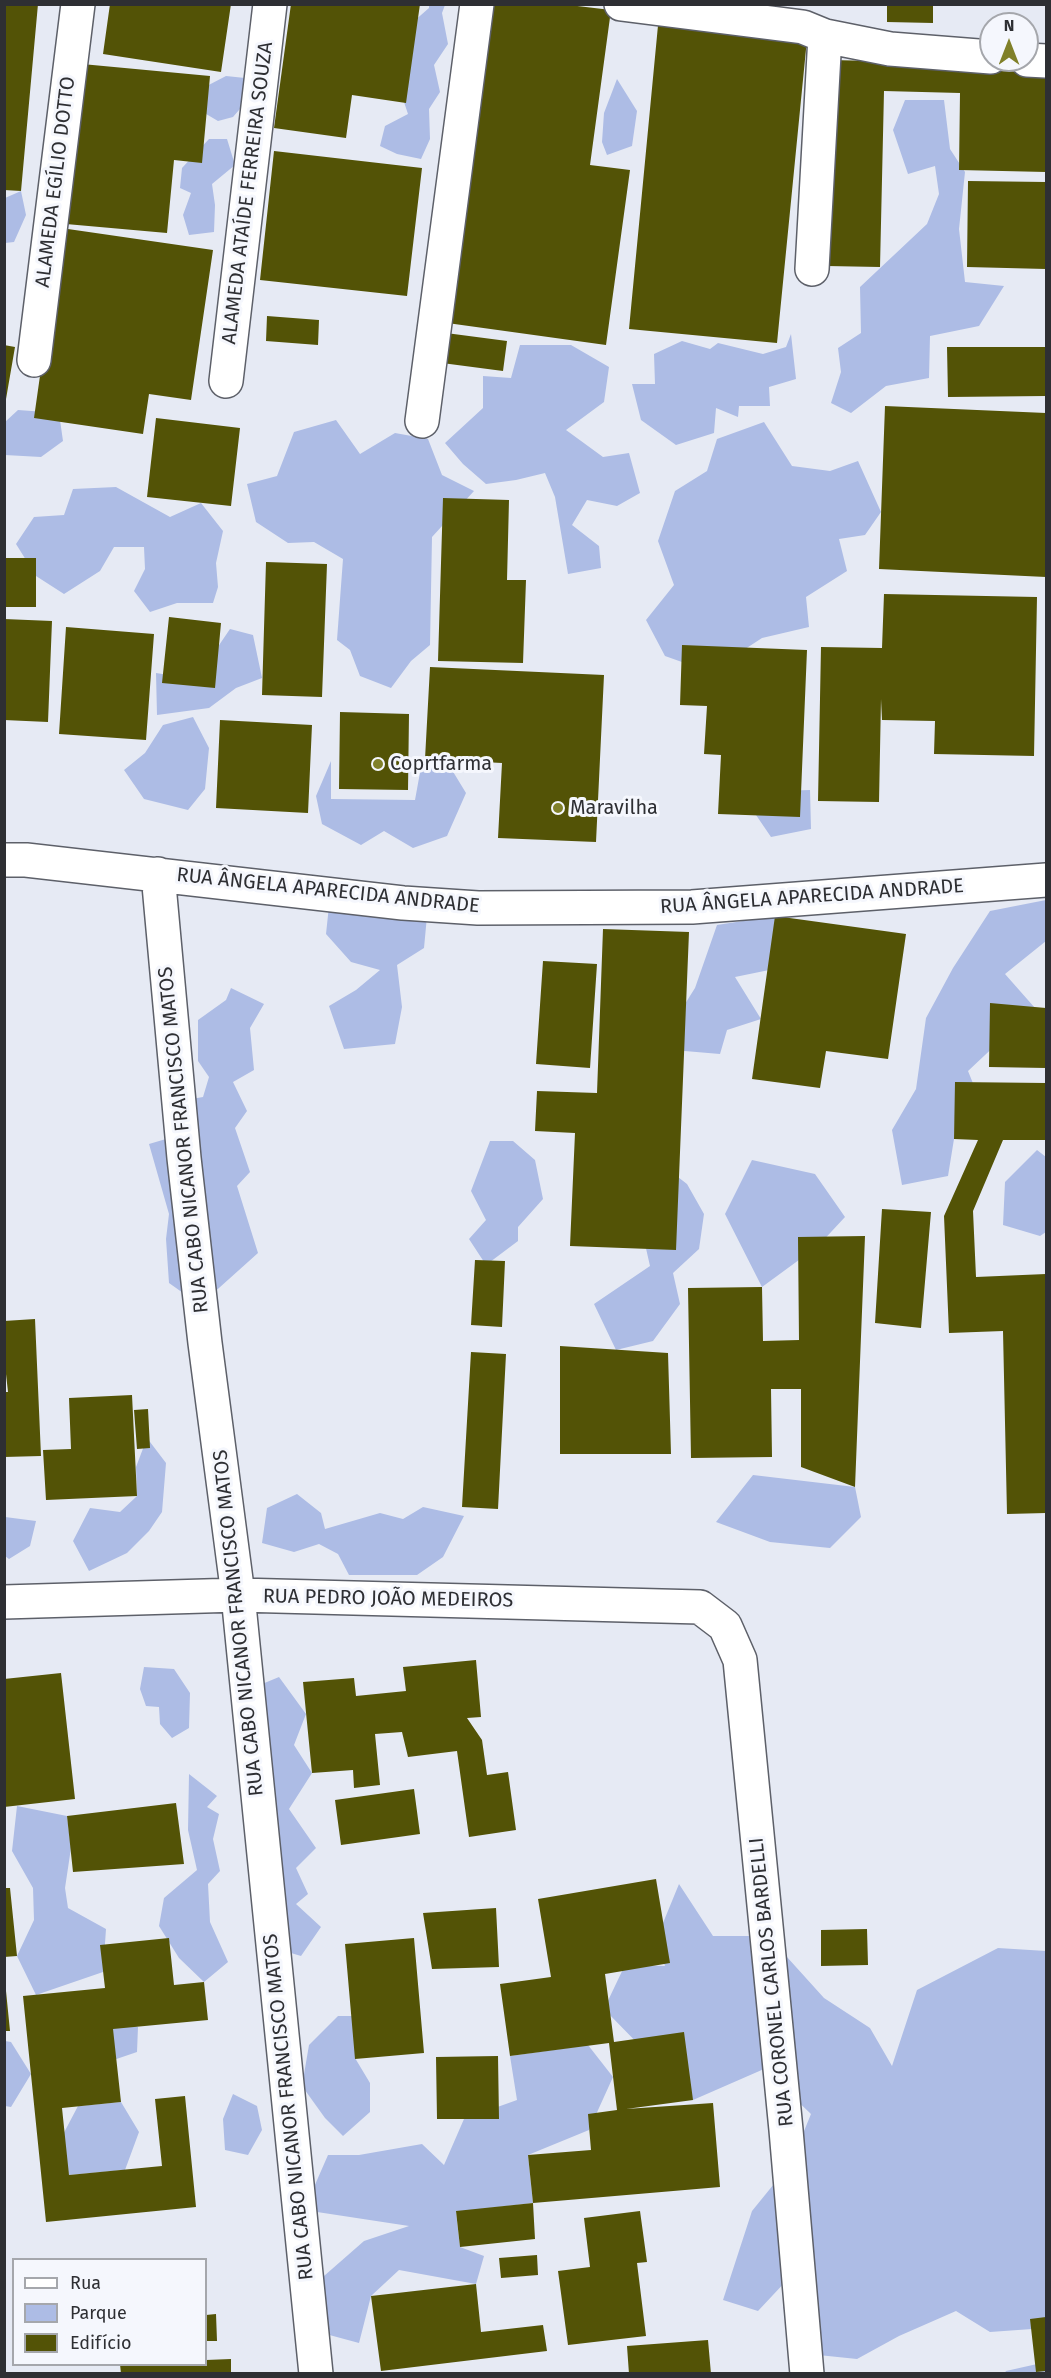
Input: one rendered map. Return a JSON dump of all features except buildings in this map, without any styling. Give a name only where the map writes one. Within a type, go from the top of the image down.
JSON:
[{"type":"street","name":"ALAMEDA EGÍLIO DOTTO","points":[[34,360],[78,4]]},
{"type":"street","name":"ALAMEDA ATAÍDE FERREIRA SOUZA","points":[[226,381],[270,4]]},
{"type":"street","points":[[422,421],[477,4]]},
{"type":"street","points":[[621,4],[803,27],[825,36],[890,49],[979,56]]},
{"type":"street","points":[[812,269],[825,36]]},
{"type":"street","name":"RUA ÂNGELA APARECIDA ANDRADE","points":[[4,860],[26,860],[380,900],[478,908],[692,907],[1047,880]]},
{"type":"street","name":"RUA CABO NICANOR FRANCISCO MATOS","points":[[158,874],[187,1181],[205,1343],[238,1595],[316,2373]]},
{"type":"street","name":"RUA PEDRO JOÃO MEDEIROS","points":[[4,1602],[238,1595],[700,1607]]},
{"type":"street","name":"RUA CORONEL CARLOS BARDELLI","points":[[700,1607],[725,1626],[740,1660],[786,2130],[807,2373]]},
{"type":"green space","points":[[429,5],[445,5],[442,13],[448,44],[434,65],[440,92],[429,109],[430,139],[421,159],[397,154],[380,146],[385,126],[408,114],[400,90],[413,22],[429,8]]},
{"type":"green space","points":[[226,76],[245,78],[245,103],[233,117],[218,121],[201,111],[201,89]]},
{"type":"green space","points":[[617,79],[637,111],[632,146],[607,155],[602,142],[604,113]]},
{"type":"green space","points":[[905,100],[944,100],[950,149],[965,172],[959,229],[965,282],[1004,286],[979,326],[930,336],[929,378],[886,386],[851,413],[831,403],[841,372],[838,348],[861,333],[860,287],[927,224],[939,194],[935,166],[908,174],[893,130]]},
{"type":"green space","points":[[209,139],[227,139],[235,165],[212,184],[215,205],[214,232],[189,235],[183,215],[191,193],[180,188],[182,168]]},
{"type":"green space","points":[[21,191],[26,215],[14,242],[5,243],[5,198]]},
{"type":"green space","points":[[791,334],[796,379],[769,387],[770,406],[739,406],[738,417],[716,408],[714,433],[676,445],[641,420],[632,384],[655,384],[654,354],[682,341],[710,349],[718,343],[763,354],[786,347]]},
{"type":"green space","points":[[520,345],[571,345],[609,367],[604,402],[566,430],[603,457],[629,453],[640,493],[617,506],[587,500],[572,525],[599,546],[601,568],[568,574],[555,497],[545,473],[486,484],[463,464],[445,443],[483,408],[483,376],[511,378]]},
{"type":"green space","points":[[18,410],[59,413],[63,441],[41,457],[5,455],[5,422]]},
{"type":"green space","points":[[336,420],[360,454],[395,433],[428,439],[442,475],[474,491],[432,537],[430,645],[411,661],[391,688],[360,676],[350,650],[337,640],[343,559],[314,542],[288,543],[256,522],[247,484],[277,476],[294,432]]},
{"type":"green space","points":[[764,422],[792,466],[830,471],[858,461],[881,512],[865,535],[839,539],[847,571],[806,597],[809,627],[762,638],[710,672],[665,656],[646,620],[674,585],[658,541],[675,491],[707,471],[717,439]]},
{"type":"green space","points":[[116,487],[170,517],[201,503],[223,531],[216,563],[218,587],[213,603],[177,603],[150,612],[134,591],[145,569],[144,547],[114,547],[100,571],[64,594],[36,576],[16,544],[34,517],[64,515],[73,489]]},
{"type":"green space","points":[[230,629],[253,635],[262,678],[236,688],[209,708],[157,715],[156,673],[188,678],[213,654]]},
{"type":"green space","points":[[193,717],[209,748],[205,789],[188,810],[144,799],[124,770],[145,753],[163,725]]},
{"type":"green space","points":[[331,761],[331,799],[415,800],[421,767],[452,770],[466,793],[447,836],[413,848],[384,831],[361,845],[322,824],[316,796]]},
{"type":"green space","points":[[810,790],[811,829],[771,837],[756,815],[779,791]]},
{"type":"green space","points":[[1046,900],[1046,941],[1005,974],[1035,1008],[968,1071],[985,1113],[955,1118],[948,1176],[902,1185],[892,1130],[916,1089],[926,1018],[953,968],[990,911]]},
{"type":"green space","points":[[329,906],[427,916],[424,948],[397,965],[402,1007],[395,1044],[344,1049],[329,1006],[356,990],[380,970],[351,962],[326,934]]},
{"type":"green space","points":[[775,916],[774,969],[735,977],[761,1019],[727,1030],[720,1054],[661,1049],[673,1023],[695,988],[717,925]]},
{"type":"green space","points":[[231,988],[264,1004],[250,1028],[254,1070],[233,1082],[247,1111],[235,1128],[250,1172],[237,1186],[258,1253],[200,1305],[169,1283],[166,1239],[169,1214],[149,1144],[183,1134],[180,1101],[203,1097],[209,1077],[198,1061],[198,1020],[226,1000]]},
{"type":"green space","points":[[490,1141],[513,1141],[535,1160],[543,1199],[518,1227],[518,1241],[486,1265],[469,1239],[486,1220],[471,1191]]},
{"type":"green space","points":[[1037,1150],[1046,1157],[1046,1232],[1040,1236],[1003,1225],[1005,1182]]},
{"type":"green space","points":[[752,1160],[815,1174],[845,1217],[818,1246],[762,1287],[725,1214]]},
{"type":"green space","points":[[665,1167],[687,1184],[704,1214],[699,1249],[673,1273],[680,1304],[653,1341],[616,1350],[594,1304],[650,1266],[640,1222]]},
{"type":"green space","points":[[147,1438],[166,1463],[162,1512],[149,1531],[127,1553],[89,1571],[73,1541],[90,1508],[120,1512],[137,1496],[136,1467]]},
{"type":"green space","points":[[753,1475],[855,1487],[861,1517],[830,1548],[770,1542],[716,1522]]},
{"type":"green space","points":[[297,1494],[321,1513],[325,1529],[380,1513],[403,1519],[423,1507],[464,1516],[443,1557],[417,1575],[349,1575],[338,1554],[319,1544],[294,1552],[262,1543],[267,1508]]},
{"type":"green space","points":[[5,1517],[36,1521],[30,1546],[9,1559],[5,1556]]},
{"type":"green space","points":[[144,1667],[174,1669],[190,1693],[189,1728],[172,1738],[160,1724],[159,1707],[146,1706],[140,1689]]},
{"type":"green space","points":[[279,1677],[306,1714],[294,1745],[312,1773],[289,1809],[316,1848],[296,1868],[308,1894],[296,1904],[321,1927],[301,1956],[261,1944],[252,1845],[276,1806],[247,1790],[238,1694]]},
{"type":"green space","points":[[189,1774],[217,1796],[207,1807],[219,1814],[213,1839],[220,1871],[208,1884],[210,1922],[228,1962],[204,1982],[179,1958],[159,1926],[164,1898],[197,1870],[188,1830]]},
{"type":"green space","points":[[17,1806],[67,1816],[71,1848],[65,1888],[68,1908],[106,1929],[103,1972],[36,1995],[17,1956],[34,1920],[33,1888],[12,1851]]},
{"type":"green space","points":[[679,1884],[713,1936],[768,1936],[824,1998],[870,2028],[892,2066],[917,1990],[998,1948],[1046,1951],[1046,2328],[990,2332],[956,2311],[899,2336],[857,2359],[799,2353],[783,2307],[814,2288],[802,2264],[758,2311],[723,2300],[752,2211],[791,2163],[811,2114],[764,2069],[693,2100],[604,2009],[625,1965],[665,1966],[656,1940]]},
{"type":"green space","points":[[94,2010],[138,2027],[137,2052],[90,2068]]},
{"type":"green space","points":[[338,2016],[359,2016],[355,2058],[370,2083],[370,2112],[343,2136],[325,2118],[302,2086],[309,2045]]},
{"type":"green space","points":[[5,2041],[11,2042],[31,2074],[11,2107],[5,2106]]},
{"type":"green space","points":[[588,2045],[613,2077],[589,2130],[528,2155],[533,2203],[456,2212],[460,2247],[484,2256],[476,2284],[399,2270],[371,2296],[359,2343],[311,2330],[324,2276],[364,2241],[409,2226],[304,2210],[328,2155],[359,2155],[422,2144],[444,2165],[464,2119],[517,2100],[510,2056]]},
{"type":"green space","points":[[233,2094],[257,2106],[262,2130],[248,2155],[225,2150],[223,2119]]},
{"type":"green space","points":[[121,2102],[139,2132],[125,2170],[69,2175],[58,2144],[78,2106]]},
{"type":"green space","points":[[1046,2362],[1046,2373],[1004,2374],[1006,2371]]},
{"type":"place","name":"Coprtfarma","points":[[378,764]]},
{"type":"place","name":"Maravilha","points":[[558,808]]}]
